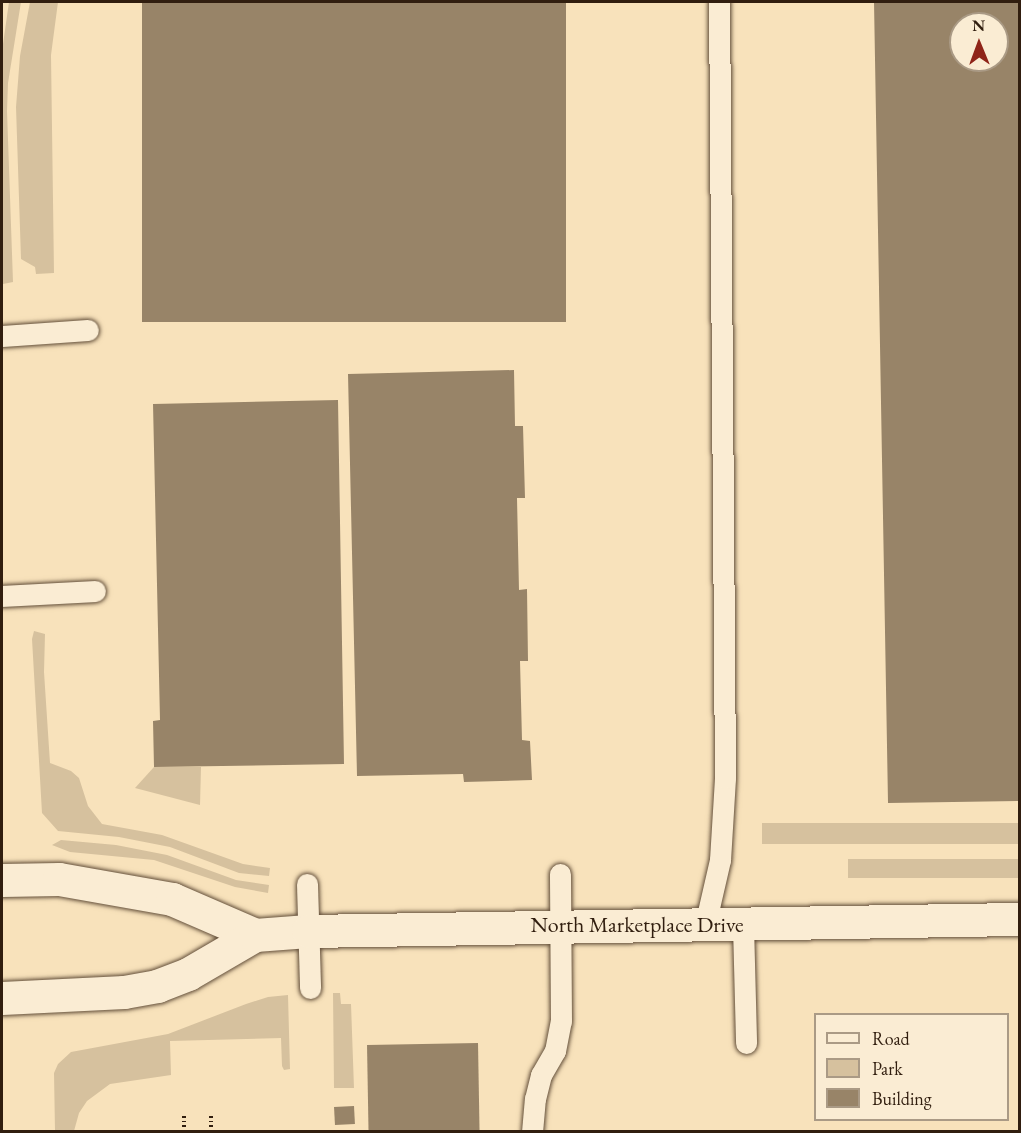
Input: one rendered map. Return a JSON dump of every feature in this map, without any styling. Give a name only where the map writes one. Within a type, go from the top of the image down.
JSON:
[{"type":"street","points":[[2,880],[59,879],[160,896],[193,907],[255,935]]},
{"type":"street","name":"North Marketplace Drive","points":[[255,935],[308,931],[561,925],[743,925],[1020,919]]},
{"type":"street","points":[[2,998],[124,992],[157,986],[188,974],[255,935]]},
{"type":"lane","points":[[705,925],[720,860],[725,778],[720,2]]},
{"type":"lane","points":[[2,336],[88,330]]},
{"type":"lane","points":[[2,596],[95,591]]},
{"type":"lane","points":[[532,1131],[535,1099],[541,1075],[555,1051],[561,1021],[560,874]]},
{"type":"lane","points":[[307,884],[310,988]]},
{"type":"lane","points":[[743,925],[746,1043]]},
{"type":"path","points":[[184,1116],[184,1131]]},
{"type":"path","points":[[210,1116],[211,1131]]},
{"type":"green space","points":[[9,2],[21,2],[8,83],[7,111],[13,282],[3,284],[2,51]]},
{"type":"green space","points":[[30,2],[58,2],[51,55],[54,273],[36,274],[35,267],[21,259],[16,107],[20,56]]},
{"type":"green space","points":[[34,631],[45,634],[44,672],[50,763],[71,771],[79,778],[88,806],[102,824],[162,835],[243,864],[270,868],[269,876],[239,873],[170,847],[119,837],[58,831],[42,813],[32,639]]},
{"type":"green space","points":[[154,767],[201,767],[200,805],[135,788]]},
{"type":"green space","points":[[762,823],[1019,823],[1019,844],[762,844]]},
{"type":"green space","points":[[61,840],[116,845],[167,855],[236,880],[269,885],[268,893],[235,887],[154,860],[70,852],[52,845]]},
{"type":"green space","points":[[848,859],[1019,859],[1019,878],[848,878]]},
{"type":"green space","points":[[333,993],[340,993],[341,1004],[351,1004],[354,1088],[334,1088]]},
{"type":"green space","points":[[288,995],[290,1069],[284,1070],[282,1066],[281,1038],[170,1041],[171,1075],[110,1084],[87,1101],[79,1113],[74,1131],[55,1131],[54,1073],[58,1064],[71,1052],[168,1034],[246,1004],[268,997]]},
{"type":"building","points":[[142,2],[566,2],[566,322],[142,322]]},
{"type":"building","points":[[874,2],[1020,2],[1020,801],[888,803]]},
{"type":"building","points":[[514,370],[515,426],[523,426],[525,498],[517,498],[519,590],[527,589],[528,661],[520,661],[522,740],[530,741],[532,780],[464,782],[463,774],[357,776],[348,374]]},
{"type":"building","points":[[338,400],[344,764],[154,767],[153,721],[160,720],[153,404]]},
{"type":"building","points":[[478,1043],[480,1132],[369,1132],[367,1045]]},
{"type":"building","points":[[354,1106],[355,1124],[335,1125],[334,1107]]}]
